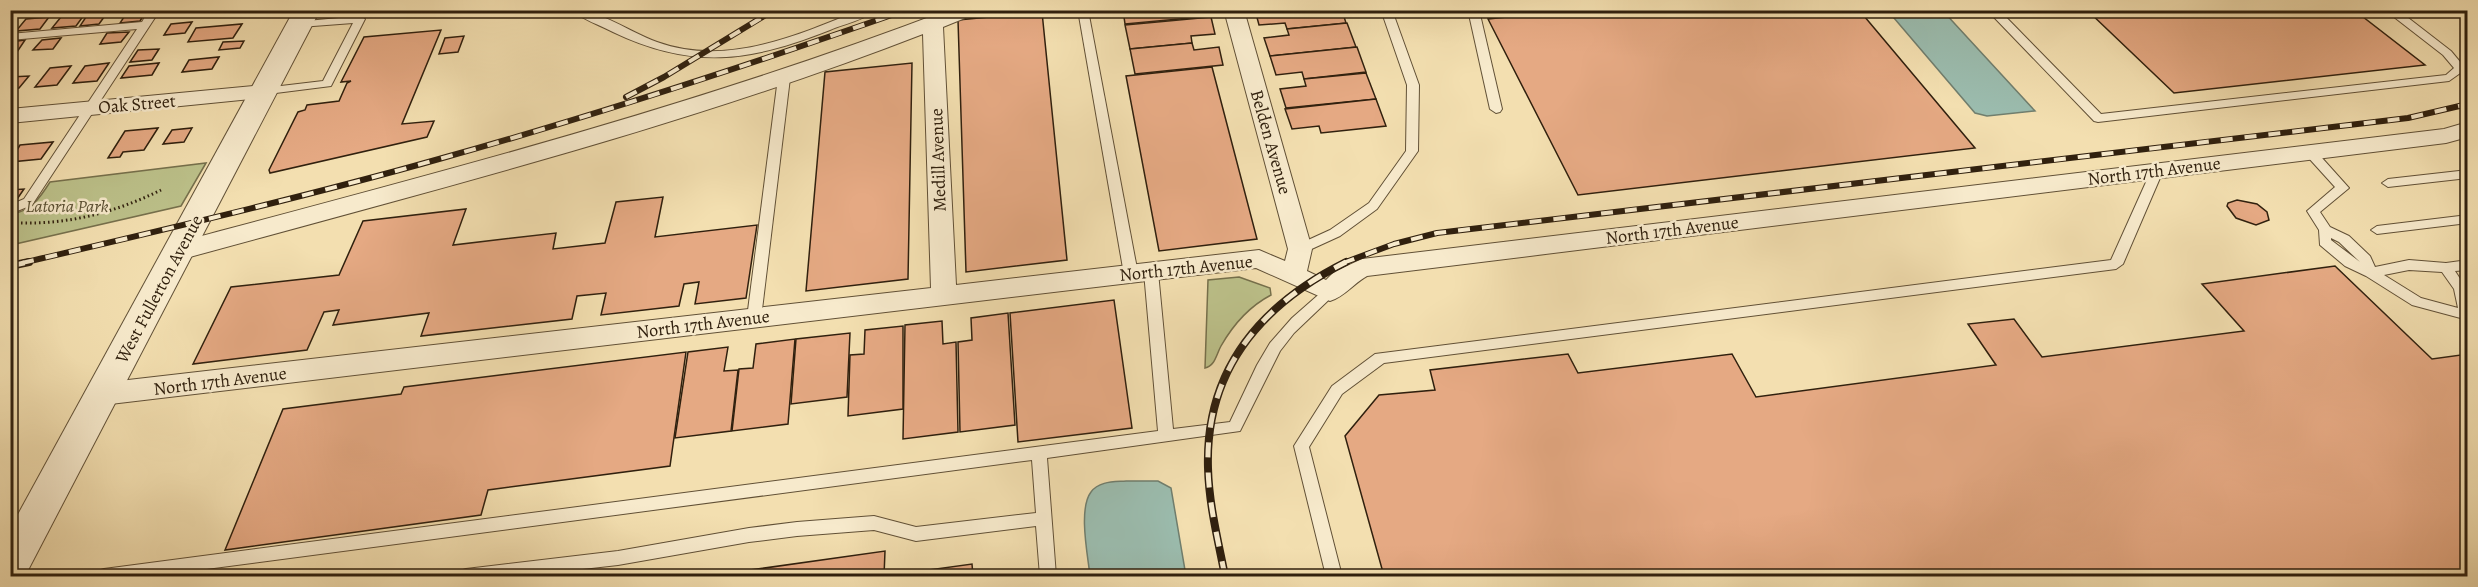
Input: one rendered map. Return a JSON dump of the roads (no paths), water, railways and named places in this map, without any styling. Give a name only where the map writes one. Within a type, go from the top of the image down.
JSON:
[{"type":"street","points":[[179,251],[527,157],[784,78],[933,25],[968,10]]},
{"type":"street","name":"Belden Avenue","points":[[1234,10],[1300,249],[1294,274]]},
{"type":"street","name":"West Fullerton Avenue","points":[[10,567],[304,17]]},
{"type":"street","name":"Medill Avenue","points":[[933,25],[944,296]]},
{"type":"street","name":"Oak Street","points":[[10,116],[264,92]]},
{"type":"street","name":"North 17th Avenue","points":[[102,394],[1259,259],[1330,292],[1343,279],[1362,268],[2446,136],[2468,129]]},
{"type":"lane","points":[[10,210],[28,202],[155,10]]},
{"type":"lane","points":[[577,10],[665,48],[715,57],[765,48],[871,10]]},
{"type":"lane","points":[[1083,10],[1141,273],[1166,436]]},
{"type":"lane","points":[[1300,249],[1335,233],[1373,206],[1412,151],[1413,85],[1386,10]]},
{"type":"lane","points":[[1473,10],[1496,109]]},
{"type":"lane","points":[[1992,10],[2098,118],[2449,78],[2460,69],[2447,53],[2390,10]]},
{"type":"lane","points":[[264,92],[327,84],[360,19],[304,17]]},
{"type":"lane","points":[[10,37],[146,25]]},
{"type":"lane","points":[[754,318],[784,78]]},
{"type":"lane","points":[[2310,152],[2343,188],[2313,211],[2325,230],[2325,242],[2350,263],[2371,273],[2417,302],[2467,315],[2460,288],[2446,268]]},
{"type":"lane","points":[[1334,576],[1301,446],[1337,390],[1380,358],[2116,264],[2157,171]]},
{"type":"lane","points":[[2388,183],[2468,174]]},
{"type":"lane","points":[[2377,230],[2468,219]]},
{"type":"lane","points":[[2371,273],[2409,265],[2446,268],[2468,265]]},
{"type":"lane","points":[[104,576],[1235,427],[1245,411],[1270,354],[1291,328],[1330,292]]},
{"type":"lane","points":[[1039,453],[1048,576]]},
{"type":"lane","points":[[466,576],[618,558],[797,529],[874,523],[916,534],[1044,519]]},
{"type":"railway","points":[[626,97],[664,77],[774,10]]},
{"type":"railway","points":[[22,263],[283,200],[498,142],[674,88],[906,10]]},
{"type":"railway","points":[[1343,263],[1394,244],[1437,233],[2408,118],[2468,104]]},
{"type":"railway","points":[[10,266],[29,262]]},
{"type":"railway","points":[[1225,576],[1212,509],[1208,468],[1210,432],[1216,400],[1228,370],[1244,344],[1265,320],[1289,298],[1346,262]]},
{"type":"park label","name":"Latoria Park","points":[[67,206]]}]
